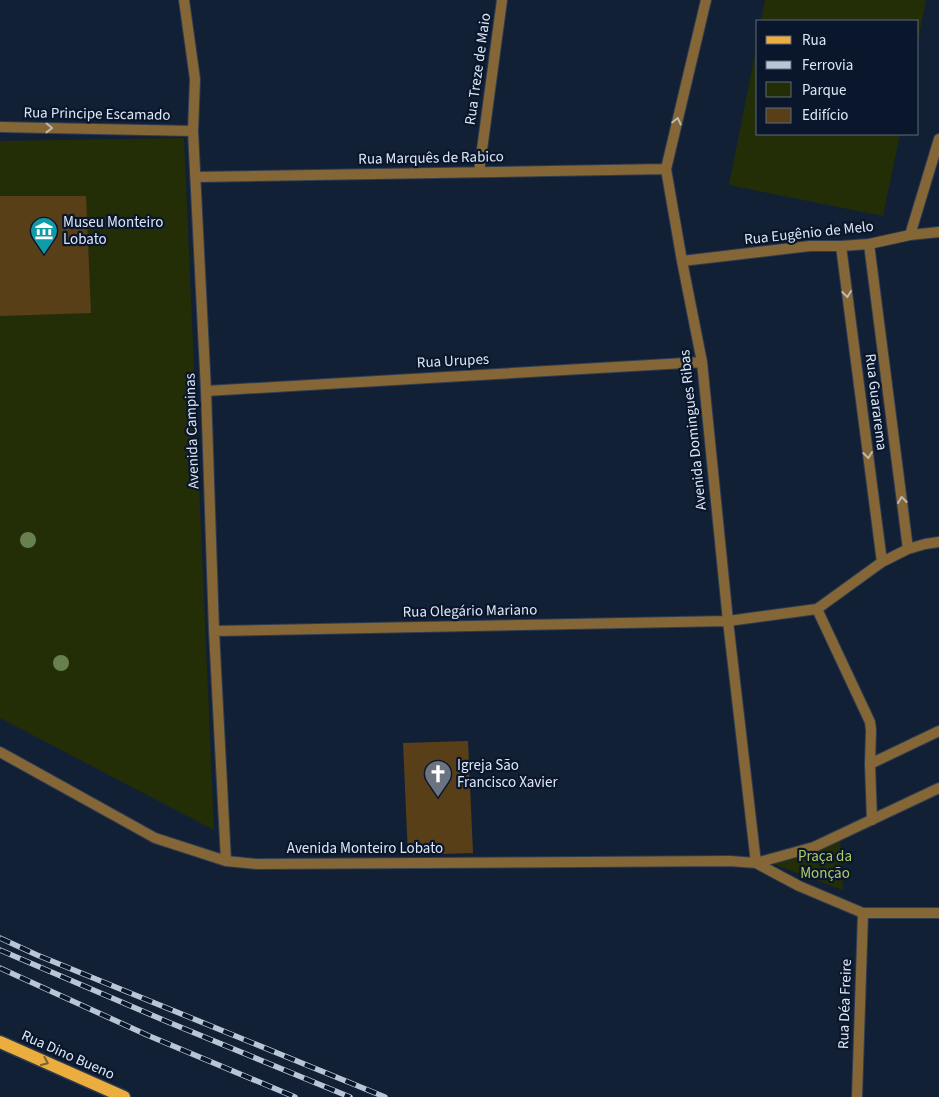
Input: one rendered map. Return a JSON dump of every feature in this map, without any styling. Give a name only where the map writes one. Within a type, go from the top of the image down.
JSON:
[{"type":"main road","name":"Rua Dino Bueno","points":[[0,1042],[124,1097]]},
{"type":"street","name":"Avenida Campinas","points":[[184,0],[195,78],[193,131],[206,391],[214,631],[226,861]]},
{"type":"street","name":"Rua Treze de Maio","points":[[479,172],[502,0]]},
{"type":"street","name":"Avenida Domingues Ribas","points":[[706,0],[666,169],[702,362],[728,621],[756,863]]},
{"type":"street","name":"Rua Principe Escamado","points":[[0,127],[193,131]]},
{"type":"street","points":[[910,235],[939,139]]},
{"type":"street","name":"Rua Marquês de Rabico","points":[[196,176],[666,169]]},
{"type":"street","name":"Rua Eugênio de Melo","points":[[682,261],[810,246],[868,244],[910,235],[939,232]]},
{"type":"street","name":"Rua Guararema","points":[[868,244],[908,549]]},
{"type":"street","name":"Rua Guararema","points":[[841,246],[882,562]]},
{"type":"street","name":"Rua Urupes","points":[[206,391],[702,362]]},
{"type":"street","points":[[872,820],[870,722],[817,609],[882,562],[908,549],[939,542]]},
{"type":"street","name":"Rua Olegário Mariano","points":[[214,631],[728,621],[817,609]]},
{"type":"street","points":[[870,764],[939,731]]},
{"type":"street","name":"Avenida Monteiro Lobato","points":[[0,752],[155,838],[226,861],[257,864],[730,861],[756,863]]},
{"type":"street","points":[[756,863],[814,847],[939,788]]},
{"type":"street","points":[[756,863],[800,886],[863,913],[939,913]]},
{"type":"street","name":"Rua Déa Freire","points":[[857,1097],[863,913]]},
{"type":"green space","points":[[765,0],[926,0],[919,36],[919,20],[761,20]]},
{"type":"green space","points":[[756,49],[756,135],[900,135],[883,216],[729,185]]},
{"type":"green space","points":[[184,138],[214,830],[0,718],[0,141]]},
{"type":"green space","name":"Praça da Monção","points":[[840,839],[843,890],[771,863]]},
{"type":"building","name":"Museu Monteiro Lobato","points":[[0,196],[86,196],[91,313],[0,316]]},
{"type":"building","name":"Igreja São Francisco Xavier","points":[[468,741],[473,853],[408,855],[403,743]]},
{"type":"railway","points":[[0,938],[37,955],[385,1097]]},
{"type":"railway","points":[[0,950],[350,1097]]},
{"type":"railway","points":[[0,968],[147,1035],[295,1097]]},
{"type":"place","name":"Museu Monteiro Lobato","points":[[44,255]]},
{"type":"place","name":"Igreja São Francisco Xavier","points":[[438,798]]}]
